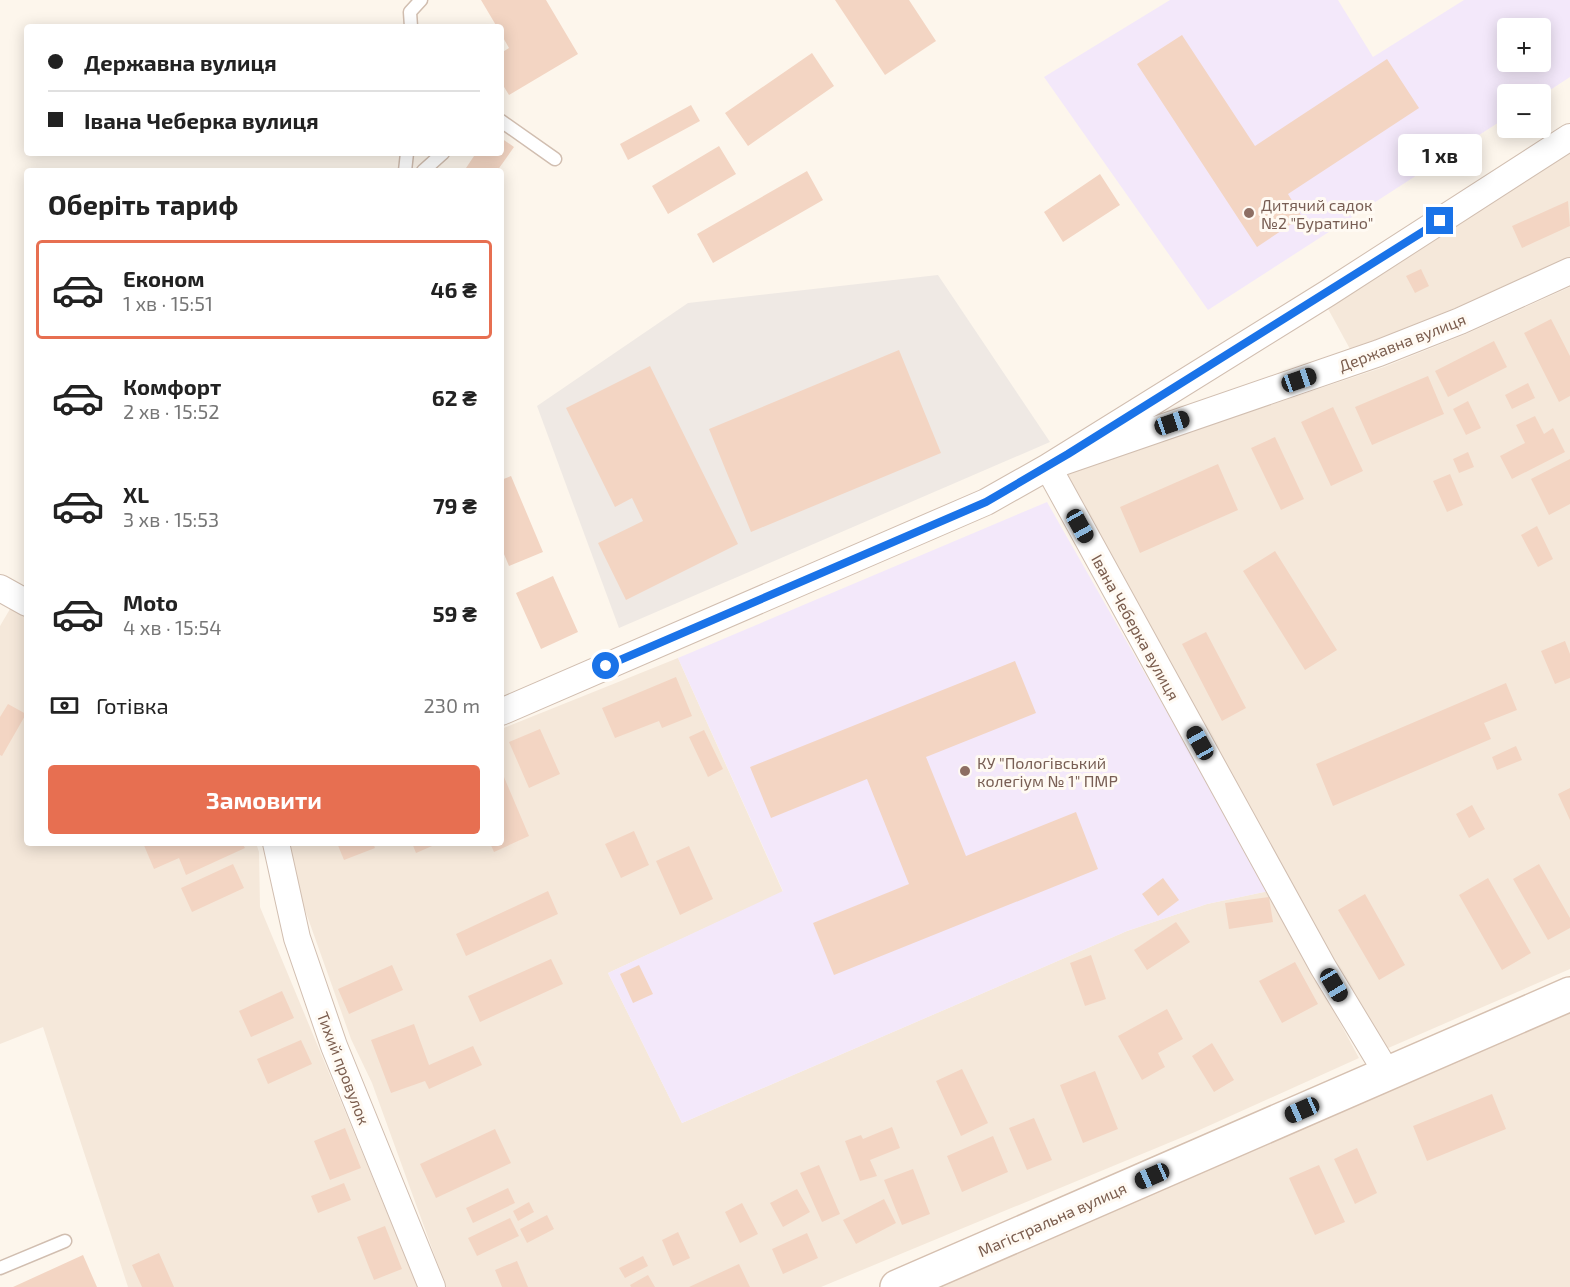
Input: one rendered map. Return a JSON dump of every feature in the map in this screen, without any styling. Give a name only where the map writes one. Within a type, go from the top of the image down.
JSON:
[{"type":"main road","name":"Магістральна вулиця","points":[[897,1287],[1570,994]]},
{"type":"street","points":[[1048,466],[1328,293],[1570,137]]},
{"type":"street","name":"Державна вулиця","points":[[504,711],[986,502],[1048,466],[1379,353],[1460,321],[1570,271]]},
{"type":"street","name":"Івана Чеберка вулиця","points":[[1048,466],[1323,967],[1387,1073]]},
{"type":"street","points":[[0,588],[24,601]]},
{"type":"street","name":"Тихий провулок","points":[[277,846],[297,938],[334,1046],[432,1287]]},
{"type":"lane","points":[[411,24],[410,12],[422,0]]},
{"type":"lane","points":[[504,123],[555,159]]},
{"type":"lane","points":[[426,168],[440,156]]},
{"type":"lane","points":[[0,1268],[64,1241]]},
{"type":"shaded area","name":"Дитячий садок №2 \"Буратино\"","points":[[1170,0],[1338,0],[1373,57],[1464,0],[1570,0],[1570,77],[1551,89],[1551,84],[1497,84],[1497,123],[1208,310],[1044,77]]},
{"type":"shaded area","points":[[1570,151],[1570,259],[1438,319],[1350,349],[1327,307]]},
{"type":"shaded area","points":[[938,275],[1050,442],[619,628],[537,406],[688,303]]},
{"type":"shaded area","points":[[1570,287],[1570,969],[1386,1049],[1288,883],[1063,474],[1384,367],[1466,334]]},
{"type":"shaded area","name":"КУ \"Пологівський колегіум № 1\" ПМР","points":[[1047,502],[1269,891],[1207,904],[1127,931],[682,1123],[608,973],[783,891],[678,658]]},
{"type":"shaded area","points":[[10,609],[24,616],[24,846],[257,846],[260,907],[418,1287],[128,1287],[43,1027],[0,1044],[0,626]]},
{"type":"shaded area","points":[[678,658],[783,892],[608,973],[682,1123],[1127,931],[1207,904],[1269,891],[1359,1058],[1195,1132],[821,1287],[446,1287],[372,1083],[351,1039],[294,879],[287,846],[504,846],[504,728]]},
{"type":"shaded area","points":[[1570,1005],[1570,1287],[931,1287]]},
{"type":"building","points":[[481,0],[546,0],[578,54],[509,95],[504,87],[504,51],[509,48],[504,39],[504,24],[495,24]]},
{"type":"building","points":[[835,0],[909,0],[936,41],[885,75]]},
{"type":"building","points":[[1182,35],[1255,146],[1387,59],[1419,108],[1288,194],[1302,217],[1257,247],[1137,64]]},
{"type":"building","points":[[812,53],[834,86],[748,146],[725,113]]},
{"type":"building","points":[[691,105],[700,121],[628,160],[620,144]]},
{"type":"building","points":[[504,140],[514,147],[499,168],[466,168],[474,156],[504,156]]},
{"type":"building","points":[[719,146],[736,174],[668,214],[652,186]]},
{"type":"building","points":[[807,171],[823,200],[713,263],[697,234]]},
{"type":"building","points":[[1100,174],[1120,205],[1063,242],[1044,212]]},
{"type":"building","points":[[1568,201],[1570,226],[1522,248],[1512,226]]},
{"type":"building","points":[[1421,269],[1429,286],[1415,293],[1406,276]]},
{"type":"building","points":[[1551,319],[1570,356],[1570,396],[1559,402],[1524,333]]},
{"type":"building","points":[[1494,341],[1507,367],[1448,397],[1435,371]]},
{"type":"building","points":[[899,350],[941,453],[751,532],[709,429]]},
{"type":"building","points":[[650,366],[738,544],[626,600],[598,543],[643,521],[632,498],[615,507],[566,408]]},
{"type":"building","points":[[1428,376],[1444,414],[1372,445],[1355,407]]},
{"type":"building","points":[[1528,383],[1535,398],[1512,409],[1505,395]]},
{"type":"building","points":[[1468,401],[1481,428],[1466,435],[1453,409]]},
{"type":"building","points":[[1333,407],[1363,471],[1331,486],[1301,422]]},
{"type":"building","points":[[1535,416],[1544,434],[1553,428],[1565,452],[1512,479],[1500,456],[1525,443],[1516,425]]},
{"type":"building","points":[[1275,437],[1304,499],[1281,510],[1251,448]]},
{"type":"building","points":[[1468,452],[1474,467],[1459,473],[1453,459]]},
{"type":"building","points":[[1570,459],[1570,504],[1549,515],[1531,479]]},
{"type":"building","points":[[1218,464],[1238,510],[1140,553],[1120,507]]},
{"type":"building","points":[[1450,474],[1463,505],[1447,512],[1433,481]]},
{"type":"building","points":[[511,476],[543,552],[509,566],[504,554],[504,479]]},
{"type":"building","points":[[1537,526],[1553,559],[1538,567],[1521,535]]},
{"type":"building","points":[[1275,551],[1337,650],[1305,670],[1243,571]]},
{"type":"building","points":[[553,576],[578,632],[541,649],[516,593]]},
{"type":"building","points":[[1206,632],[1246,708],[1222,721],[1182,644]]},
{"type":"building","points":[[1565,641],[1570,654],[1570,678],[1555,684],[1541,651]]},
{"type":"building","points":[[1015,661],[1036,713],[926,757],[966,856],[1076,812],[1098,869],[834,975],[813,923],[909,884],[867,779],[771,818],[750,767]]},
{"type":"building","points":[[676,677],[692,716],[662,728],[659,721],[615,738],[602,708]]},
{"type":"building","points":[[1506,683],[1517,710],[1484,723],[1491,739],[1333,806],[1316,764]]},
{"type":"building","points":[[8,704],[24,713],[24,718],[2,756],[0,755],[0,717]]},
{"type":"building","points":[[540,729],[560,774],[529,788],[509,742]]},
{"type":"building","points":[[704,730],[723,769],[708,777],[689,737]]},
{"type":"building","points":[[1516,746],[1522,760],[1497,770],[1492,757]]},
{"type":"building","points":[[504,777],[529,836],[494,852],[491,846],[504,846]]},
{"type":"building","points":[[1570,788],[1570,820],[1558,794]]},
{"type":"building","points":[[1472,805],[1485,829],[1469,838],[1456,814]]},
{"type":"building","points":[[634,831],[649,865],[621,878],[605,844]]},
{"type":"building","points":[[144,846],[244,846],[245,848],[186,875],[179,858],[154,869]]},
{"type":"building","points":[[338,846],[374,846],[375,848],[344,860]]},
{"type":"building","points":[[413,846],[432,846],[416,853]]},
{"type":"building","points":[[689,846],[713,899],[680,915],[656,861]]},
{"type":"building","points":[[233,864],[244,888],[192,912],[181,888]]},
{"type":"building","points":[[1539,864],[1570,918],[1570,928],[1548,940],[1513,879]]},
{"type":"building","points":[[1163,878],[1179,900],[1158,916],[1142,894]]},
{"type":"building","points":[[1488,878],[1531,953],[1502,970],[1459,895]]},
{"type":"building","points":[[548,891],[558,914],[466,956],[456,934]]},
{"type":"building","points":[[1365,894],[1405,965],[1379,980],[1338,910]]},
{"type":"building","points":[[1269,897],[1273,922],[1229,929],[1225,903]]},
{"type":"building","points":[[1176,922],[1190,942],[1147,970],[1134,950]]},
{"type":"building","points":[[1091,955],[1106,999],[1085,1006],[1070,963]]},
{"type":"building","points":[[551,959],[563,984],[480,1022],[468,996]]},
{"type":"building","points":[[1295,962],[1318,1004],[1282,1023],[1259,981]]},
{"type":"building","points":[[392,965],[403,990],[349,1014],[338,989]]},
{"type":"building","points":[[639,965],[653,994],[633,1003],[620,974]]},
{"type":"building","points":[[282,991],[294,1018],[251,1037],[239,1011]]},
{"type":"building","points":[[1167,1009],[1183,1039],[1158,1053],[1165,1067],[1142,1080],[1118,1036]]},
{"type":"building","points":[[414,1024],[429,1065],[473,1046],[482,1065],[429,1089],[425,1081],[391,1093],[371,1040]]},
{"type":"building","points":[[301,1040],[312,1064],[268,1084],[257,1059]]},
{"type":"building","points":[[1212,1043],[1234,1080],[1214,1092],[1192,1056]]},
{"type":"building","points":[[962,1069],[988,1123],[961,1136],[936,1081]]},
{"type":"building","points":[[1095,1071],[1118,1129],[1083,1143],[1060,1085]]},
{"type":"building","points":[[1492,1094],[1506,1129],[1427,1161],[1413,1126]]},
{"type":"building","points":[[1034,1118],[1052,1160],[1027,1170],[1009,1128]]},
{"type":"building","points":[[892,1127],[900,1148],[870,1160],[877,1176],[860,1181],[845,1141],[861,1135],[863,1139]]},
{"type":"building","points":[[345,1128],[361,1168],[330,1180],[314,1141]]},
{"type":"building","points":[[495,1129],[511,1163],[436,1198],[420,1164]]},
{"type":"building","points":[[993,1136],[1008,1172],[962,1192],[947,1156]]},
{"type":"building","points":[[1357,1148],[1377,1193],[1355,1204],[1334,1159]]},
{"type":"building","points":[[819,1165],[840,1214],[822,1222],[800,1173]]},
{"type":"building","points":[[1319,1165],[1345,1222],[1315,1235],[1289,1178]]},
{"type":"building","points":[[913,1169],[930,1214],[902,1225],[884,1180]]},
{"type":"building","points":[[344,1183],[351,1200],[318,1213],[311,1196]]},
{"type":"building","points":[[508,1188],[515,1203],[473,1223],[466,1208]]},
{"type":"building","points":[[797,1189],[810,1212],[783,1227],[770,1203]]},
{"type":"building","points":[[884,1199],[896,1223],[856,1244],[843,1220]]},
{"type":"building","points":[[529,1202],[534,1212],[518,1221],[513,1211]]},
{"type":"building","points":[[742,1203],[758,1234],[740,1243],[725,1212]]},
{"type":"building","points":[[547,1215],[554,1229],[527,1243],[520,1229]]},
{"type":"building","points":[[510,1218],[519,1236],[477,1256],[468,1238]]},
{"type":"building","points":[[385,1226],[402,1269],[374,1280],[357,1237]]},
{"type":"building","points":[[678,1232],[690,1258],[673,1266],[662,1240]]},
{"type":"building","points":[[807,1233],[818,1258],[783,1274],[772,1249]]},
{"type":"building","points":[[159,1253],[174,1287],[142,1287],[132,1265]]},
{"type":"building","points":[[83,1255],[97,1287],[13,1287]]},
{"type":"building","points":[[643,1256],[648,1266],[625,1278],[619,1268]]},
{"type":"building","points":[[517,1261],[528,1287],[502,1287],[495,1270]]},
{"type":"building","points":[[739,1264],[750,1287],[689,1287]]},
{"type":"building","points":[[648,1275],[655,1287],[631,1287],[630,1285]]},
{"type":"place","name":"Дитячий садок №2 \"Буратино\"","points":[[1249,213]]},
{"type":"place","name":"КУ \"Пологівський колегіум № 1\" ПМР","points":[[965,771]]},
{"type":"route","points":[[606,666],[986,502],[1068,454],[1440,221]]}]
